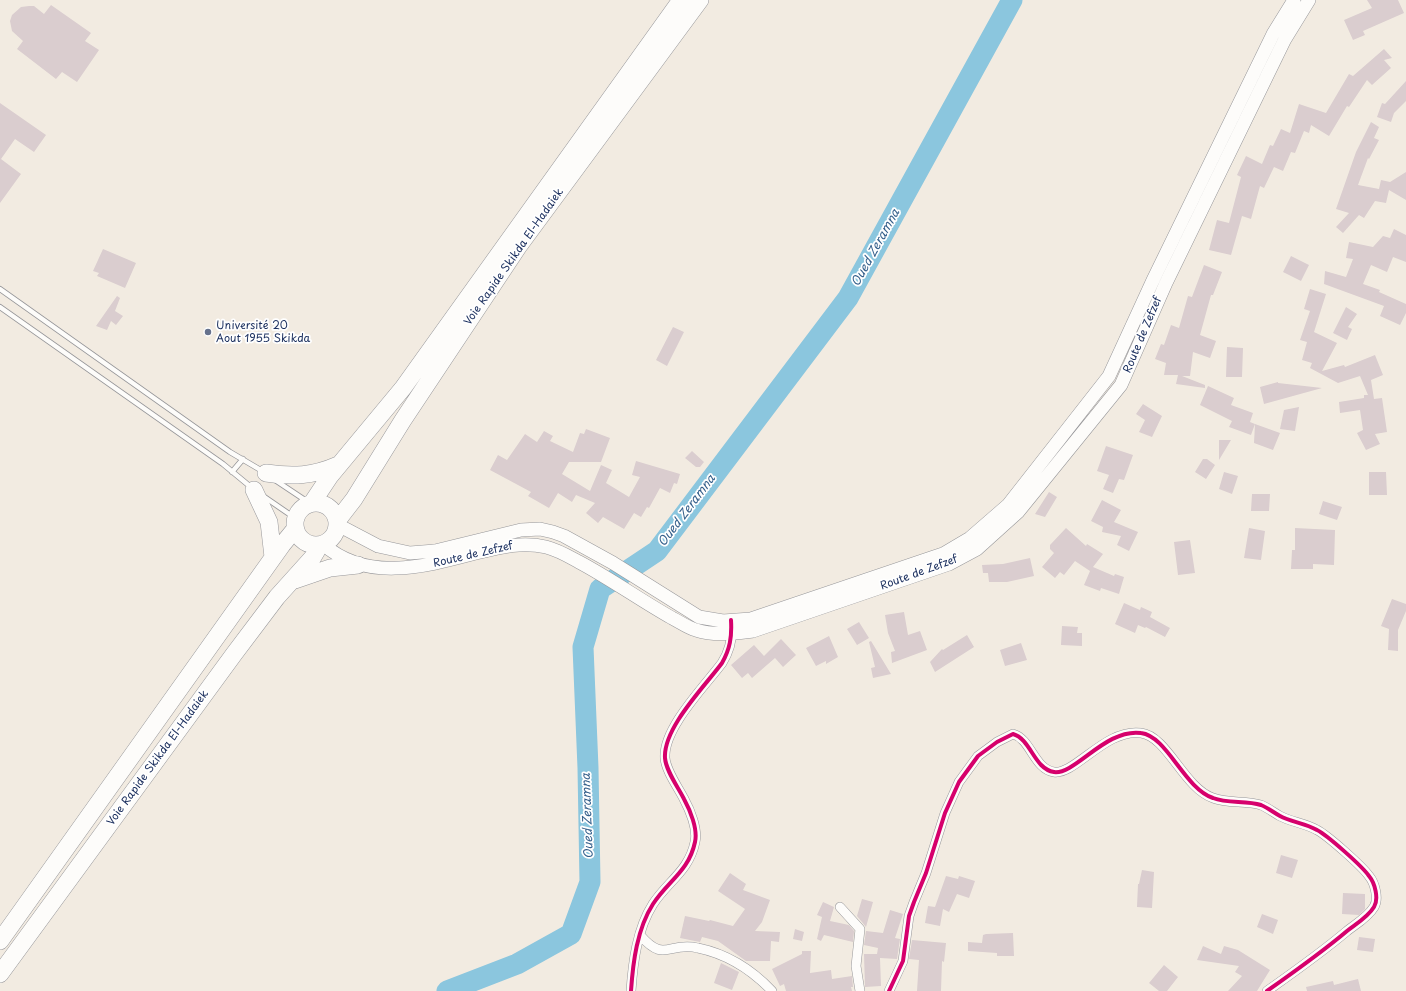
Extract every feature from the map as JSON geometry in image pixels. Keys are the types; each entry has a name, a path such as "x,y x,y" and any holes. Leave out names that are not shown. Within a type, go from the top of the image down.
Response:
{"highway":[{"name":"Voie Rapide Skikda El-Hadaiek","path":"0,941 273,557 295,524 302,508 311,503 321,488 403,388 681,0"},
{"name":"Voie Rapide Skikda El-Hadaiek","path":"0,974 277,597 313,557 321,545 332,539 338,523 398,426 518,247 700,0"},
{"path":"266,474 304,476 319,473 342,463"},
{"path":"254,490 269,522 273,557"},
{"path":"311,503 326,505 334,512 338,523"},
{"path":"295,524 304,542 321,545"},
{"path":"291,582 317,572 358,565"}],"main road":[{"name":"Route de Zefzef","path":"321,545 332,553 358,565 385,569 406,568 431,564 503,546 534,545 555,550 604,575 646,603 696,630 724,634 732,627 751,619 942,554 970,538 1008,505 1109,376 1154,278 1273,34 1294,0"},
{"name":"Route de Zefzef","path":"338,523 378,546 410,553 435,551 521,530 540,529 564,536 613,563 653,590 699,617 732,627 753,631 949,564 977,549 1018,512 1122,385 1173,268 1285,39 1309,0"}],"street":[{"path":"630,991 642,925 652,905 662,892 681,874 691,858 696,840 693,823 686,803 665,759 666,747 679,720 728,653 732,627"},
{"path":"889,991 903,961 909,916 926,873 945,813 958,782 978,756 998,742 1013,734 1018,735 1036,759 1045,768 1054,772 1070,767 1105,742 1119,735 1140,732 1150,735 1159,743 1201,792 1214,799 1261,805 1280,816 1317,830 1370,876 1376,894 1375,906 1365,917 1317,956 1266,991"},
{"path":"840,907 860,929 856,966 860,991"},
{"path":"640,935 651,947 658,951 682,947 696,947 719,953 758,976 772,991"}],"lane":[{"path":"0,289 243,459 311,503"},
{"path":"0,307 232,472 295,524"},
{"path":"232,472 243,459"}],"building":[{"path":"1367,0 1398,0 1404,13 1363,31 1365,35 1353,40 1344,20 1372,8"},
{"path":"51,5 91,33 85,41 99,50 77,82 62,72 56,79 17,49 23,41 12,31 10,21 12,15 21,7 29,6 34,6 44,14"},
{"path":"1384,49 1392,58 1384,60 1391,68 1372,85 1367,80 1349,107 1347,106 1329,136 1311,125 1309,133 1304,131 1295,153 1291,152 1283,171 1274,167 1264,188 1260,186 1251,219 1242,216 1231,255 1209,250 1217,220 1229,223 1241,177 1237,175 1246,156 1262,164 1270,145 1273,146 1281,129 1290,133 1299,104 1326,113 1349,74 1353,76"},
{"path":"1406,81 1406,101 1394,113 1391,122 1377,117 1382,103 1385,104"},
{"path":"0,103 46,135 34,152 15,139 1,159 21,174 0,203"},
{"path":"1371,122 1379,127 1374,138 1379,140 1369,159 1368,158 1358,185 1379,189 1381,180 1390,182 1406,172 1406,200 1389,190 1386,203 1375,201 1364,218 1359,215 1343,233 1336,227 1349,213 1336,209 1356,152"},
{"path":"1394,229 1406,235 1406,262 1393,257 1387,272 1371,265 1363,284 1380,290 1379,292 1406,304 1406,313 1400,325 1380,316 1384,306 1324,284 1325,271 1346,277 1353,259 1346,258 1349,242 1373,247 1383,236 1390,238"},
{"path":"103,249 136,263 125,288 97,276 99,273 93,271"},
{"path":"1291,256 1309,265 1301,281 1283,272"},
{"path":"1204,265 1222,272 1213,295 1211,295 1200,335 1216,341 1210,358 1193,352 1190,376 1182,376 1205,385 1205,388 1176,384 1178,375 1164,375 1166,363 1155,359 1161,344 1164,345 1171,325 1179,328 1188,296 1192,297"},
{"path":"1310,289 1326,294 1314,332 1337,343 1322,371 1344,365 1345,367 1375,355 1383,375 1371,380 1374,399 1382,398 1387,432 1375,434 1380,444 1366,450 1357,433 1363,430 1360,410 1340,413 1339,402 1364,398 1364,395 1368,395 1360,376 1338,383 1310,368 1312,363 1302,360 1307,342 1300,340 1310,311 1304,309"},
{"path":"117,296 120,298 115,311 123,316 116,325 111,321 107,330 96,326"},
{"path":"1346,307 1357,314 1348,327 1352,329 1347,340 1333,333"},
{"path":"673,327 684,332 667,366 656,360"},
{"path":"1227,347 1243,348 1242,377 1226,377"},
{"path":"1278,382 1322,388 1264,404 1260,387"},
{"path":"1208,386 1234,398 1231,405 1253,413 1250,422 1255,424 1251,435 1229,427 1232,421 1200,405"},
{"path":"1143,404 1162,416 1152,437 1139,432 1145,420 1136,414"},
{"path":"1299,407 1295,431 1280,429 1284,410"},
{"path":"1255,424 1280,433 1273,450 1254,443"},
{"path":"586,429 610,438 601,462 569,462 562,474 590,491 601,465 612,470 606,483 629,497 640,477 632,475 636,461 680,474 677,484 674,483 670,493 660,488 649,508 647,507 641,517 634,513 624,529 603,517 598,523 586,513 595,503 576,495 572,502 558,493 549,508 528,496 531,492 490,470 498,455 507,460 525,434 537,442 544,431 553,436 550,441 573,452 580,433 584,434"},
{"path":"1219,440 1231,440 1219,460"},
{"path":"1106,446 1133,455 1124,480 1119,479 1113,493 1103,489 1109,475 1097,471"},
{"path":"692,451 704,462 700,467 696,467 685,458"},
{"path":"1203,459 1207,459 1215,465 1206,479 1195,472"},
{"path":"1224,472 1238,476 1232,494 1219,489"},
{"path":"1369,472 1386,472 1387,495 1369,495"},
{"path":"1049,492 1057,497 1045,517 1035,514"},
{"path":"1252,494 1270,494 1269,511 1251,511"},
{"path":"1102,500 1121,510 1114,522 1138,532 1129,551 1117,545 1121,536 1102,532 1103,527 1091,521"},
{"path":"1323,501 1342,507 1337,520 1319,514"},
{"path":"1066,528 1086,546 1087,544 1103,554 1093,567 1114,576 1115,574 1124,577 1119,594 1101,588 1100,591 1084,585 1090,571 1075,561 1064,575 1060,572 1055,578 1042,567 1054,553 1050,549 1050,545"},
{"path":"1249,528 1265,531 1261,560 1244,558"},
{"path":"1295,528 1335,530 1334,565 1313,564 1313,569 1291,569 1292,550 1295,550"},
{"path":"1190,540 1195,573 1178,575 1174,542"},
{"path":"1030,558 1034,576 1007,582 989,582 988,573 983,573 982,565 1003,564"},
{"path":"1392,599 1406,604 1406,611 1398,630 1398,651 1388,650 1389,629 1381,626"},
{"path":"1124,603 1140,610 1141,607 1152,612 1150,617 1170,628 1165,637 1146,627 1145,628 1138,625 1135,633 1115,624"},
{"path":"904,612 908,635 920,631 927,650 892,663 891,652 895,651 888,633 885,615"},
{"path":"859,622 869,638 857,645 847,629"},
{"path":"1062,626 1078,627 1077,633 1082,633 1082,646 1061,645"},
{"path":"967,635 974,647 935,672 930,662 942,649 943,650"},
{"path":"829,636 838,657 826,664 826,661 816,666 806,648"},
{"path":"781,639 796,655 783,667 775,658 752,678 748,673 742,678 731,665 754,645 764,656"},
{"path":"871,641 891,674 873,678 871,668 875,667 869,642"},
{"path":"1021,643 1027,660 1005,666 1000,650"},
{"path":"1281,855 1298,860 1292,878 1276,873"},
{"path":"1142,870 1154,872 1152,908 1137,907 1138,884"},
{"path":"730,873 746,884 743,890 770,900 762,922 755,931 780,932 779,942 771,941 770,961 746,961 718,941 702,937 700,942 680,938 685,916 733,926 745,909 718,891"},
{"path":"946,876 958,879 959,876 975,881 969,898 957,894 949,912 943,909 940,926 925,923 928,906 935,907"},
{"path":"1343,893 1365,894 1365,909 1359,915 1342,914"},
{"path":"862,899 873,902 866,927 857,916"},
{"path":"823,902 834,907 830,921 849,925 854,931 853,942 824,935 821,941 817,939 822,917 817,915"},
{"path":"890,910 903,914 895,938 900,939 897,959 880,958 881,986 865,987 864,954 877,954 878,948 864,945 866,931 883,933"},
{"path":"1262,914 1278,920 1273,934 1257,927"},
{"path":"795,929 804,932 802,941 793,939"},
{"path":"1013,933 1014,956 997,956 997,953 968,951 968,942 982,943 983,935"},
{"path":"1359,937 1375,939 1373,952 1357,950"},
{"path":"912,940 946,943 944,962 942,961 941,991 917,991 919,960 909,959"},
{"path":"1203,946 1221,954 1224,946 1238,950 1270,970 1257,991 1228,991 1242,976 1235,972 1239,966 1197,960"},
{"path":"802,951 811,951 810,973 831,970 832,979 852,976 852,991 786,991 784,984 780,986 772,969 802,954"},
{"path":"721,963 739,972 732,990 714,983"},
{"path":"1164,965 1178,977 1167,991 1159,991 1149,983"},
{"path":"1358,979 1361,991 1307,991 1306,987 1333,981 1334,985"}],"waterway":[{"name":"Oued Zeramna","path":"447,991 517,964 571,934 590,882 588,768 583,647 600,589 657,551 848,298 1012,0"}],"cycle path":[{"path":"631,991 635,957 643,924 653,904 688,861 696,837 691,814 670,774 666,763 666,746 686,708 725,658 730,643 731,620"},
{"path":"889,991 903,961 909,916 926,873 945,813 959,782 978,756 997,742 1013,734 1019,737 1029,747 1037,760 1047,770 1054,772 1062,771 1116,737 1128,733 1141,733 1150,736 1168,752 1193,784 1213,798 1231,802 1261,805 1284,818 1317,830 1352,858 1371,879 1376,891 1376,900 1374,907 1369,914 1317,955 1267,991"}],"place":[{"name":"Université 20 Aout 1955 Skikda","path":"208,332"}]}
